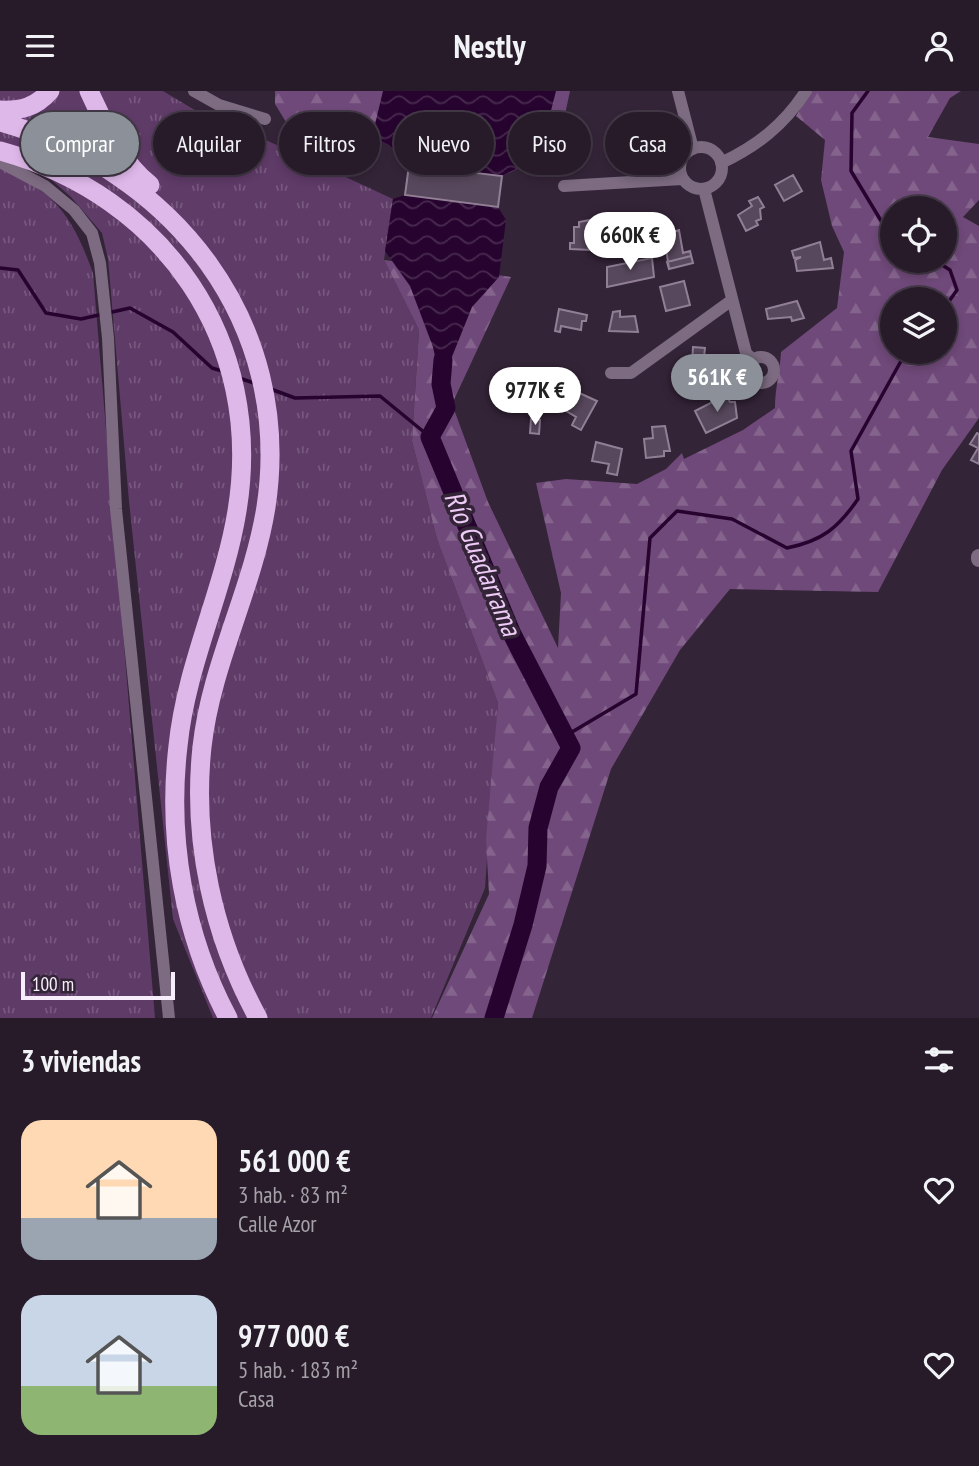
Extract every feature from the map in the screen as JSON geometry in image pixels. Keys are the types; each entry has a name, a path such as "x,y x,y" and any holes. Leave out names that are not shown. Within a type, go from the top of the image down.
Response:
{"highway":[{"path":"0,110 26,109 40,102 50,91"},
{"path":"89,91 113,140 135,173 194,227 219,263 261,377 271,467 265,508 257,550 206,717 201,764 204,864 229,957 258,1018"},
{"path":"0,122 60,143 130,183 166,212 203,253 229,294"},
{"path":"0,151 55,170 125,211 158,240 185,274 211,317 236,387 243,432 243,468 231,544 195,655 183,706 174,806 177,866 190,919 204,966 228,1018"}],"street":[{"path":"194,91 219,105 242,112"},
{"path":"678,91 693,149"},
{"path":"721,163 754,148 782,123 806,91"},
{"path":"564,186 682,179 695,188 704,189 718,180 721,163 710,149 693,149 681,162 682,179"},
{"path":"0,162 45,185 74,210 92,233 100,263 108,338 116,509 169,1018"},
{"path":"704,189 746,353 753,360"},
{"path":"611,373 631,373 732,300"}],"green space":[{"path":"0,91 163,91 198,112 153,112 153,175 265,175 265,140 279,146 279,175 341,175 393,199 384,260 419,330 412,441 437,539 498,703 485,888 431,1018 213,1018 173,919 129,501 108,259 102,233 71,197 46,175 139,175 139,112 21,112 21,167 15,165 27,181 45,193 65,214 93,273 155,1018 0,1018"},
{"path":"275,91 570,91 566,112 508,112 508,173 502,176 494,175 494,112 394,112 394,150 380,141 380,112 280,112 275,104"},
{"path":"811,91 961,91 950,98 928,137 979,144 979,200 963,217 979,226 979,418 942,470 878,592 730,589 680,650 611,769 532,1018 432,1018 489,894 486,839 498,703 437,539 412,441 419,330 384,260 511,277 452,404 488,502 558,648 561,593 536,483 566,479 637,484 666,469 682,453 684,459 743,430 775,408 781,352 837,308 844,252 832,226 821,180 825,140 796,116"}],"water":[{"path":"383,91 556,91 551,112 508,112 508,173 502,176 494,175 494,112 394,112 394,150 380,141 378,112"},
{"path":"405,195 498,207 506,220 499,277 472,307 441,384 433,347 410,286 385,251 393,199"}],"building":[{"path":"408,175 502,176 498,207 405,195"},
{"path":"793,175 802,191 784,201 775,185"},
{"path":"758,197 764,207 760,209 761,219 756,221 758,225 746,231 738,215 752,206 749,201"},
{"path":"639,214 641,239 622,240 620,234 609,235 610,218"},
{"path":"590,220 592,225 597,225 597,245 591,245 591,250 570,249 570,243 574,243 574,227 579,227 579,222"},
{"path":"672,225 673,232 679,230 683,253 690,251 693,263 669,269 663,227"},
{"path":"820,242 824,260 831,258 833,268 797,271 795,260 801,257 794,258 792,251"},
{"path":"691,256 693,263 669,269 667,262"},
{"path":"652,258 654,277 607,287 607,267"},
{"path":"684,281 690,305 666,311 660,287"},
{"path":"797,301 804,318 792,321 791,317 768,319 766,309"},
{"path":"559,309 587,315 586,321 582,321 581,330 561,326 560,332 555,331"},
{"path":"620,311 620,317 635,316 638,332 609,331 613,312"},
{"path":"693,347 705,348 702,374 687,373 688,364 692,364"},
{"path":"566,387 597,401 581,430 572,425 576,417 561,408 563,405 558,402"},
{"path":"726,395 730,402 735,402 737,418 706,433 695,411"},
{"path":"531,419 540,420 539,434 530,433"},
{"path":"665,426 670,451 664,451 664,456 646,458 644,439 653,438 652,427"},
{"path":"977,433 979,434 979,464 971,460 978,448 970,444"},
{"path":"596,442 622,449 617,475 607,473 609,464 592,461"}],"waterway":[{"path":"868,91 852,113 851,171 880,219"},
{"path":"0,268 18,270 46,313 81,319 130,308 173,332 212,368 222,371"},
{"path":"951,273 956,287"},
{"name":"Río Guadarrama","path":"443,360 441,384 446,408 430,437 511,632 571,748 549,787 538,828 537,866 523,925 494,1018"},
{"path":"567,735 636,694 650,538 677,511 732,519 787,548 828,532 858,499 851,451 899,364"},
{"path":"239,378 254,383"},
{"path":"268,388 295,398 380,396 430,437"}]}
